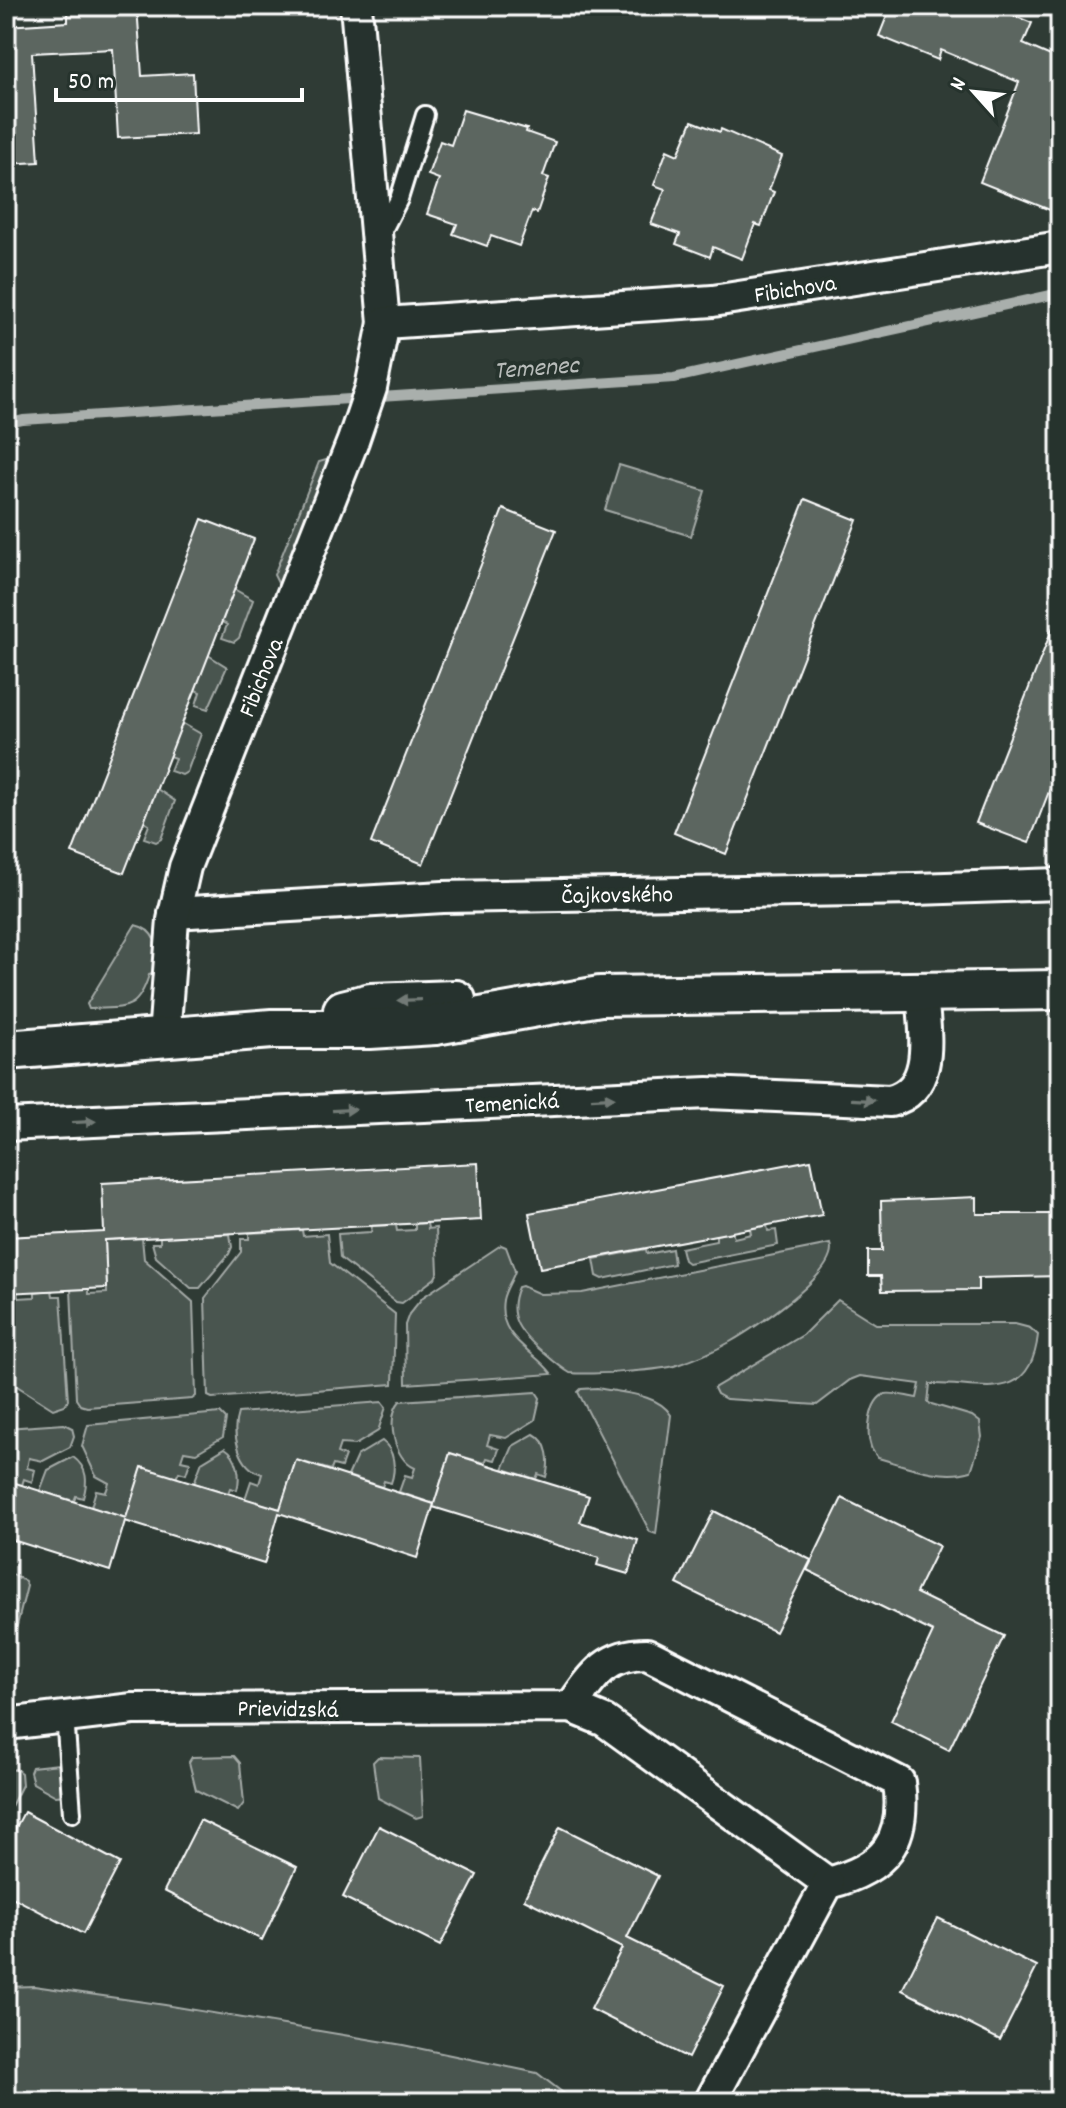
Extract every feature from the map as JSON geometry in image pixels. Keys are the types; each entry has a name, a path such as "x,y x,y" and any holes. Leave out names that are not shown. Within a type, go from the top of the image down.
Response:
{"street":[{"name":"Fibichova","path":"164,1037 174,913 185,867 368,398 384,323 356,6"},
{"name":"Fibichova","path":"384,323 713,301 1060,247"},
{"name":"Čajkovského","path":"174,913 443,897 1060,884"},
{"path":"6,1050 272,1029 370,1029 435,1025 600,996 1060,990"},
{"name":"Temenická","path":"6,1125 708,1093 890,1101 901,1098 916,1087 924,1069 922,991"},
{"path":"571,1707 606,1664 628,1654 647,1654 899,1782 901,1822 894,1839 880,1857 856,1876 828,1883 710,2102"},
{"name":"Prievidzská","path":"6,1724 133,1709 571,1707 605,1721 828,1883"}],"lane":[{"path":"377,242 399,199 425,115"},
{"path":"65,1715 72,1813"}],"shaded area":[{"path":"333,458 283,585 278,583 274,575 319,462"},
{"path":"619,465 705,491 691,536 605,510"},
{"path":"234,589 253,600 239,638 234,642 222,638 227,625 222,622"},
{"path":"208,655 227,667 208,709 196,705 200,692 195,690"},
{"path":"182,723 201,734 187,772 182,775 170,771 175,758 169,756"},
{"path":"157,789 175,801 161,839 156,842 144,838 149,825 144,822"},
{"path":"135,925 153,937 158,950 160,973 149,975 140,996 128,1006 89,1009 87,1004"},
{"path":"427,1223 428,1229 436,1228 438,1272 435,1278 402,1303 396,1302 340,1258 338,1234 371,1232 372,1226 396,1225 397,1231 415,1230 415,1224"},
{"path":"767,1225 768,1231 776,1230 778,1245 688,1263 684,1260 681,1248 716,1241 716,1235 732,1232 734,1238 751,1234 750,1229"},
{"path":"302,1230 303,1236 327,1234 330,1263 395,1314 393,1384 208,1396 205,1298 241,1252 241,1239 249,1239 249,1233"},
{"path":"230,1234 232,1247 229,1254 200,1288 191,1288 156,1257 152,1243 160,1243 160,1237"},
{"path":"142,1238 144,1259 193,1302 196,1396 192,1399 80,1405 76,1399 71,1289 89,1289 89,1294 107,1293 105,1240"},
{"path":"830,1244 830,1256 822,1269 793,1299 730,1342 674,1366 622,1372 570,1373 528,1339 514,1316 514,1298 518,1287 522,1286 540,1294 582,1293"},
{"path":"501,1245 506,1247 515,1271 503,1300 506,1324 518,1342 552,1374 406,1384 405,1325 409,1314 423,1297"},
{"path":"646,1249 647,1254 672,1249 674,1264 603,1279 597,1276 594,1259"},
{"path":"52,1290 53,1296 61,1296 68,1400 65,1405 53,1409 6,1379 6,1293 17,1292 18,1298 35,1297 35,1292"},
{"path":"838,1300 876,1324 1015,1324 1030,1328 1038,1335 1033,1358 1024,1373 1013,1382 983,1387 930,1384 928,1403 972,1416 980,1422 982,1437 971,1471 948,1474 924,1471 878,1458 872,1450 869,1426 875,1403 885,1394 917,1398 920,1384 860,1376 817,1405 726,1399 717,1394 714,1388 803,1335"},
{"path":"597,1388 648,1398 671,1415 656,1534 650,1532 578,1392"},
{"path":"536,1392 540,1398 535,1420 506,1438 490,1435 487,1445 499,1449 495,1460 487,1458 485,1463 450,1453 434,1504 399,1492 405,1475 412,1477 415,1468 402,1457 394,1438 393,1418 400,1401"},
{"path":"382,1402 386,1407 378,1431 355,1445 340,1444 337,1453 345,1456 341,1467 333,1465 331,1470 296,1460 280,1509 245,1499 251,1481 259,1484 262,1474 254,1471 242,1458 236,1440 238,1413"},
{"path":"220,1413 226,1419 223,1437 196,1453 184,1451 181,1460 190,1462 186,1474 179,1472 176,1478 126,1518 91,1507 96,1490 106,1492 109,1483 96,1476 82,1446 88,1425"},
{"path":"64,1424 72,1428 74,1436 70,1447 43,1461 29,1458 27,1468 35,1470 32,1482 24,1479 22,1485 6,1480 6,1428"},
{"path":"534,1434 543,1442 547,1453 546,1477 538,1474 536,1479 503,1469 513,1446"},
{"path":"382,1441 390,1449 393,1460 391,1483 384,1481 382,1487 348,1476 357,1456"},
{"path":"225,1448 233,1456 237,1467 237,1490 230,1488 228,1493 194,1483 202,1462"},
{"path":"73,1457 86,1476 83,1498 76,1496 74,1501 40,1491 48,1470"},
{"path":"6,1571 25,1581 27,1586 6,1669"},
{"path":"234,1756 240,1763 244,1803 238,1811 196,1790 189,1762 192,1757"},
{"path":"378,1757 420,1758 423,1816 416,1818 378,1798 373,1762"},
{"path":"62,1766 64,1795 56,1796 33,1783 32,1767"},
{"path":"16,1769 21,1773 22,1785 6,1816 6,1771"},
{"path":"34,1986 403,2045 537,2073 575,2102 187,2102 45,2094 26,2096 26,2102 6,2102 6,1987"}],"building":[{"path":"68,6 137,6 142,76 193,73 196,134 118,138 113,49 32,53 39,162 6,164 6,26 68,22"},
{"path":"891,6 990,6 1032,23 1023,44 1060,60 1060,214 980,182 1019,82 941,50 938,60 879,36"},
{"path":"463,110 527,129 526,132 555,142 543,176 549,178 537,213 532,211 519,246 491,236 487,246 453,234 457,224 427,214 439,179 428,175 440,141 451,145"},
{"path":"692,121 720,132 721,129 782,156 769,190 774,192 761,226 755,224 742,259 713,247 710,257 676,244 680,234 651,224 665,189 654,185 667,150 678,155"},
{"path":"805,499 857,520 726,854 674,833"},
{"path":"503,509 556,530 423,864 371,843"},
{"path":"202,519 254,539 124,873 72,853"},
{"path":"1058,614 1060,763 1029,843 976,823"},
{"path":"811,1160 822,1215 540,1268 529,1213"},
{"path":"478,1163 481,1220 105,1240 107,1288 6,1293 6,1237 104,1232 102,1183"},
{"path":"977,1197 977,1214 1060,1214 1060,1276 978,1278 978,1290 882,1291 881,1276 868,1276 868,1251 882,1251 881,1201"},
{"path":"450,1453 589,1496 580,1522 638,1540 628,1574 597,1565 599,1558 433,1507"},
{"path":"296,1460 434,1504 417,1558 279,1513 264,1564 125,1521 110,1571 6,1538 6,1480 126,1518 142,1467 280,1509"},
{"path":"842,1498 939,1546 916,1593 1004,1636 949,1750 891,1721 933,1632 807,1570"},
{"path":"714,1511 811,1560 775,1632 677,1584"},
{"path":"24,1812 120,1863 83,1934 6,1894 6,1846"},
{"path":"200,1820 297,1867 262,1940 164,1891"},
{"path":"379,1826 477,1875 440,1946 343,1897"},
{"path":"560,1827 658,1876 627,1938 724,1986 688,2058 591,2009 622,1948 524,1899"},
{"path":"938,1918 1037,1967 1000,2040 902,1990"}],"waterway":[{"name":"Temenec","path":"6,424 23,420 674,378 1060,293"}]}
